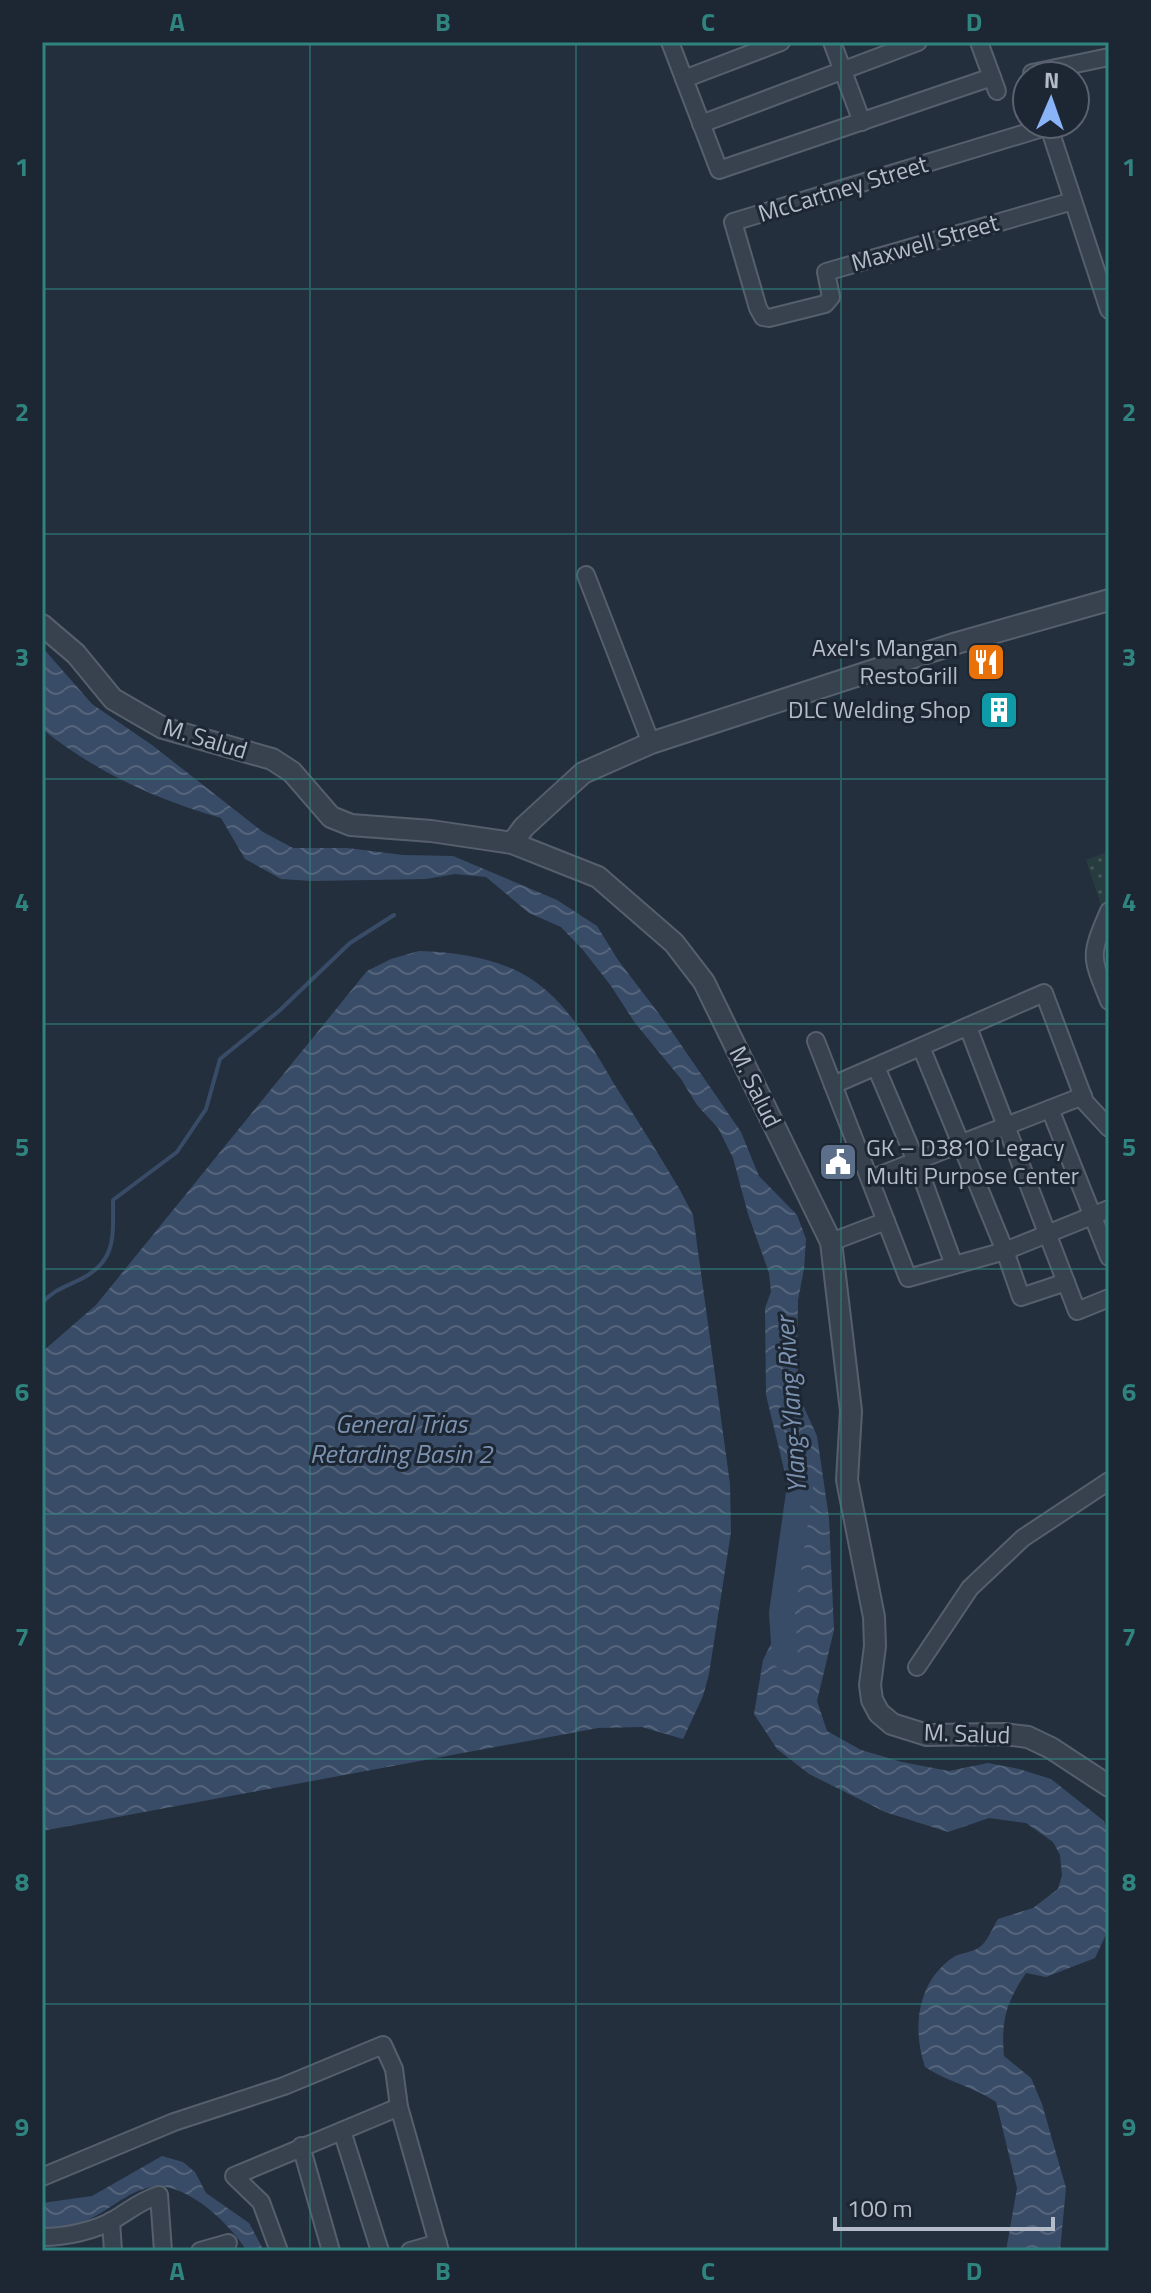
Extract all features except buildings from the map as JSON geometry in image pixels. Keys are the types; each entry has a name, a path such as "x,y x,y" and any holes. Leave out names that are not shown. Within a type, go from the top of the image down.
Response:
{"street":[{"path":"670,42 719,170 862,122 994,84 979,42"},
{"path":"684,79 781,42"},
{"path":"832,42 862,122"},
{"path":"701,124 918,42"},
{"name":"McCartney Street","path":"763,317 733,222 1011,137"},
{"path":"1054,140 1109,310"},
{"name":"Maxwell Street","path":"763,317 776,317 829,301 831,292 826,272 1073,201"},
{"path":"586,575 651,743"},
{"path":"512,843 524,827 583,773 651,743 943,647 1109,600"},
{"name":"M. Salud","path":"42,625 76,654 113,699 163,728 272,759 292,772 331,817 351,825 431,831 512,843 598,877 674,943 704,982 831,1242 851,1411 847,1480 874,1617 872,1700 879,1713 892,1724 927,1735 1004,1734 1028,1737 1051,1748 1109,1786"},
{"path":"1109,911 1095,943 1094,963 1109,1001"},
{"path":"833,1085 1044,993 1083,1096 1109,1128"},
{"path":"968,1027 1077,1311 1109,1298"},
{"path":"816,1041 908,1278 1005,1251 1109,1209"},
{"path":"921,1047 1021,1297 1066,1282"},
{"path":"876,1067 916,1161 954,1265"},
{"path":"870,1179 1083,1096"},
{"path":"1050,1109 1109,1257"},
{"path":"831,1242 886,1221"},
{"path":"917,1667 970,1588 1023,1538 1109,1481"},
{"path":"42,2177 174,2122 284,2086 383,2045 394,2069 399,2107 439,2247 410,2251"},
{"path":"279,2251 261,2202 234,2176 399,2107"},
{"path":"342,2131 380,2251"},
{"path":"301,2146 331,2251"},
{"path":"42,2237 66,2243 111,2221 144,2200 159,2195 163,2251"},
{"path":"111,2221 113,2251"},
{"path":"200,2251 228,2243"}],"green space":[{"path":"1109,851 1109,929 1086,860"}],"water":[{"path":"42,647 92,704 152,745 263,832 293,848 347,848 403,855 453,856 557,900 597,926 741,1132 759,1176 797,1215 806,1239 798,1300 797,1364 801,1401 817,1436 829,1518 834,1630 817,1701 827,1731 861,1750 902,1762 949,1771 988,1763 1051,1779 1104,1821 1109,1834 1109,1928 1095,1958 1046,1977 1026,1973 1009,2003 1004,2021 1004,2056 1031,2078 1042,2104 1066,2188 1060,2251 1006,2251 1017,2188 996,2102 925,2067 919,2037 920,2008 931,1980 940,1968 955,1956 981,1946 998,1919 1033,1908 1058,1889 1062,1875 1060,1855 1053,1842 1026,1823 989,1818 948,1832 885,1812 809,1774 777,1749 754,1714 763,1660 785,1616 801,1557 799,1531 766,1395 765,1308 771,1292 769,1273 748,1214 733,1158 718,1128 697,1105 681,1079 635,1023 583,950 561,927 529,913 486,877 455,874 426,879 281,879 245,859 221,818 127,782 83,758 42,729"},
{"name":"General Trias Retarding Basin 2","path":"419,951 458,954 497,963 521,973 552,996 588,1041 693,1215 730,1484 731,1532 703,1696 683,1739 642,1727 598,1728 42,1831 42,1352 96,1305 367,971 391,959"},
{"path":"162,2156 183,2162 195,2172 206,2193 249,2223 264,2251 247,2251 230,2229 206,2207 193,2197 165,2187 143,2189 80,2223 42,2229 42,2203 92,2196"}],"waterway":[{"path":"42,1303 54,1292 100,1265 110,1247 113,1200 177,1152 206,1109 220,1059 279,1011 350,943 394,915"},
{"name":"Ylang-Ylang River","path":"785,1657 782,1613 800,1486"}],"place":[{"name":"Axel's Mangan RestoGrill","path":"986,662"},
{"name":"DLC Welding Shop","path":"999,710"},
{"name":"GK – D3810 Legacy Multi Purpose Center","path":"838,1162"}]}
